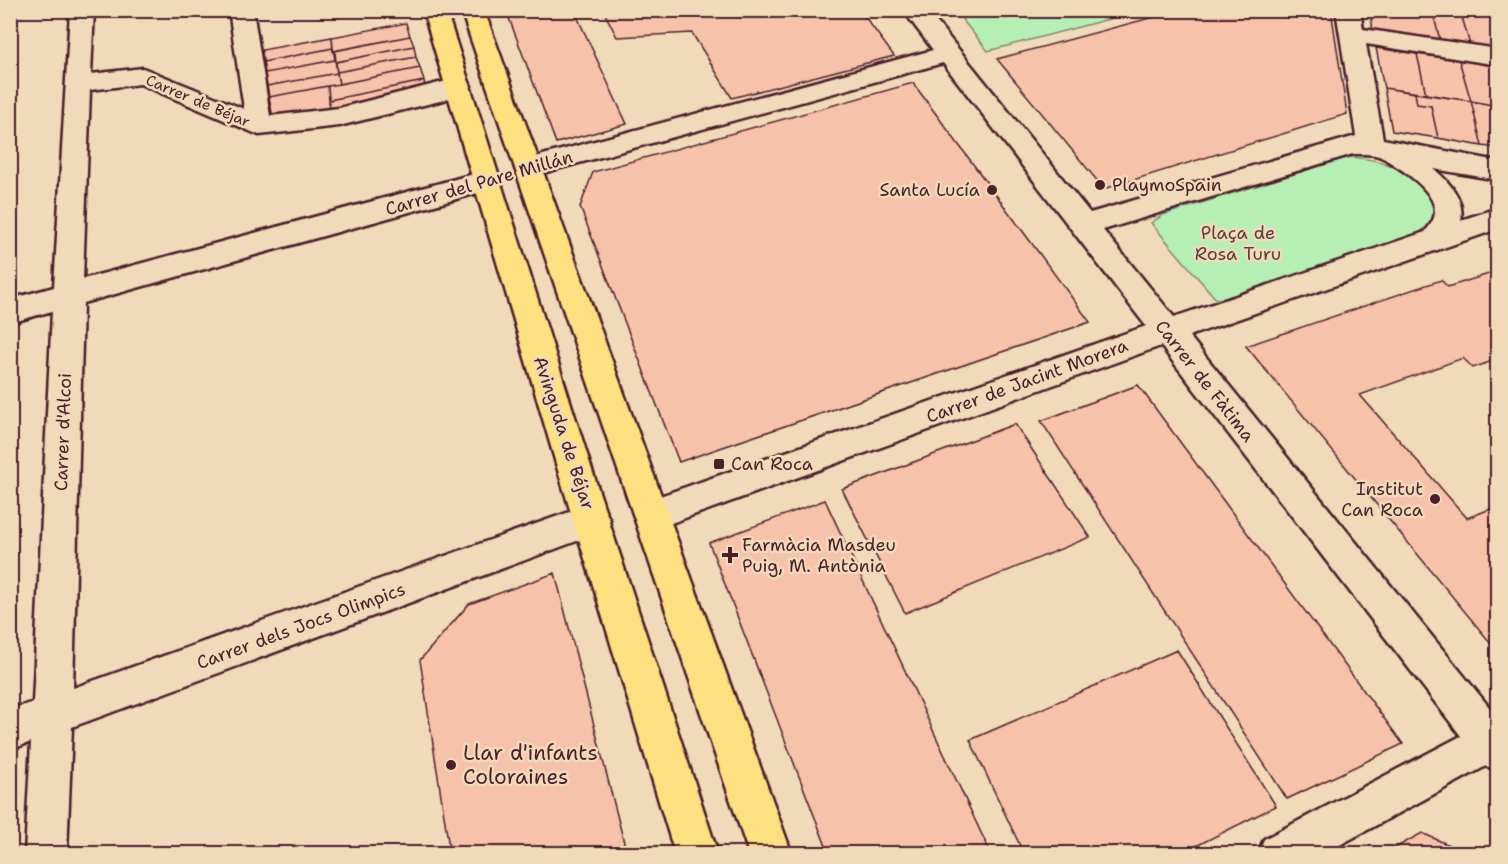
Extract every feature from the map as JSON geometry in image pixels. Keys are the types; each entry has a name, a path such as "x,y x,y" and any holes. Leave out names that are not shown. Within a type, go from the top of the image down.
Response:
{"main road":[{"name":"Avinguda de Béjar","path":"434,10 459,86 485,181 697,854"},
{"path":"456,10 459,18 487,49"},
{"path":"472,10 771,854"},
{"name":"Carrer del Pare Millán","path":"485,181 528,168"}],"street":[{"name":"Carrer d'Alcoi","path":"46,854 82,10"},
{"path":"241,10 259,126"},
{"name":"Carrer de Fàtima","path":"914,10 1494,746"},
{"path":"1348,10 1381,148 1426,175 1444,199 1448,211 1447,222 1436,238"},
{"path":"1353,35 1497,57"},
{"name":"Carrer del Pare Millán","path":"528,168 948,54"},
{"name":"Carrer de Béjar","path":"78,83 143,76 259,126 339,117 459,86"},
{"path":"1084,225 1352,145 1381,148 1497,171"},
{"name":"Carrer del Pare Millán","path":"10,311 485,181"},
{"name":"Carrer de Jacint Morera","path":"652,514 1166,332 1497,218"},
{"name":"Carrer dels Jocs Olimpics","path":"10,730 592,520"},
{"path":"1279,854 1494,746"}],"green space":[{"path":"955,11 1139,11 988,51"},
{"name":"Plaça de Rosa Turu","path":"1349,157 1385,163 1420,184 1432,204 1434,214 1430,223 1420,232 1235,297 1216,299 1151,223 1163,215"}],"building":[{"path":"506,10 574,10 627,124 556,143"},
{"path":"603,10 860,10 894,56 732,98 692,33 617,37"},
{"path":"1180,10 1331,10 1347,114 1104,189 997,59"},
{"path":"1370,10 1432,10 1440,40 1373,31"},
{"path":"1432,10 1460,10 1470,45 1440,40"},
{"path":"1460,10 1498,10 1498,49 1470,45"},
{"path":"406,23 410,36 333,51 332,37"},
{"path":"410,36 414,46 336,62 335,51"},
{"path":"332,37 333,48 263,62 262,50"},
{"path":"414,46 416,57 337,72 336,62"},
{"path":"333,48 335,60 265,73 263,62"},
{"path":"1376,48 1417,54 1426,94 1384,88"},
{"path":"1417,54 1459,60 1471,101 1426,94"},
{"path":"416,57 420,68 339,84 337,72"},
{"path":"335,60 337,73 267,86 265,73"},
{"path":"1459,60 1496,66 1498,106 1471,101"},
{"path":"420,68 424,81 329,100 328,86"},
{"path":"337,73 339,84 269,97 267,86"},
{"path":"424,81 426,90 330,111 329,100"},
{"path":"913,83 1090,322 679,462 580,207 593,172"},
{"path":"328,86 330,111 273,118 269,97"},
{"path":"1384,88 1415,93 1417,104 1431,106 1438,138 1392,131"},
{"path":"1415,93 1471,101 1482,146 1438,138 1431,106 1417,104"},
{"path":"1471,101 1498,106 1498,148 1482,146"},
{"name":"Institut Can Roca","path":"1498,271 1498,359 1473,368 1463,358 1360,395 1467,518 1498,506 1498,652 1246,346 1441,280 1448,287"},
{"path":"1138,385 1403,744 1287,799 1041,421"},
{"path":"1015,424 1090,537 905,613 842,489"},
{"path":"825,500 991,854 829,854 709,543"},
{"path":"555,573 627,854 450,854 420,660 469,604"},
{"path":"1177,650 1276,806 1180,854 1024,854 970,740"},
{"path":"1422,833 1469,854 1384,854"}],"place":[{"name":"PlaymoSpain","path":"1100,185"},
{"name":"Santa Lucía","path":"992,190"},
{"name":"Can Roca","path":"719,464"},
{"name":"Institut Can Roca","path":"1435,499"},
{"name":"Farmàcia Masdeu Puig, M. Antònia","path":"730,555"},
{"name":"Llar d'infants Coloraines","path":"451,765"}]}
